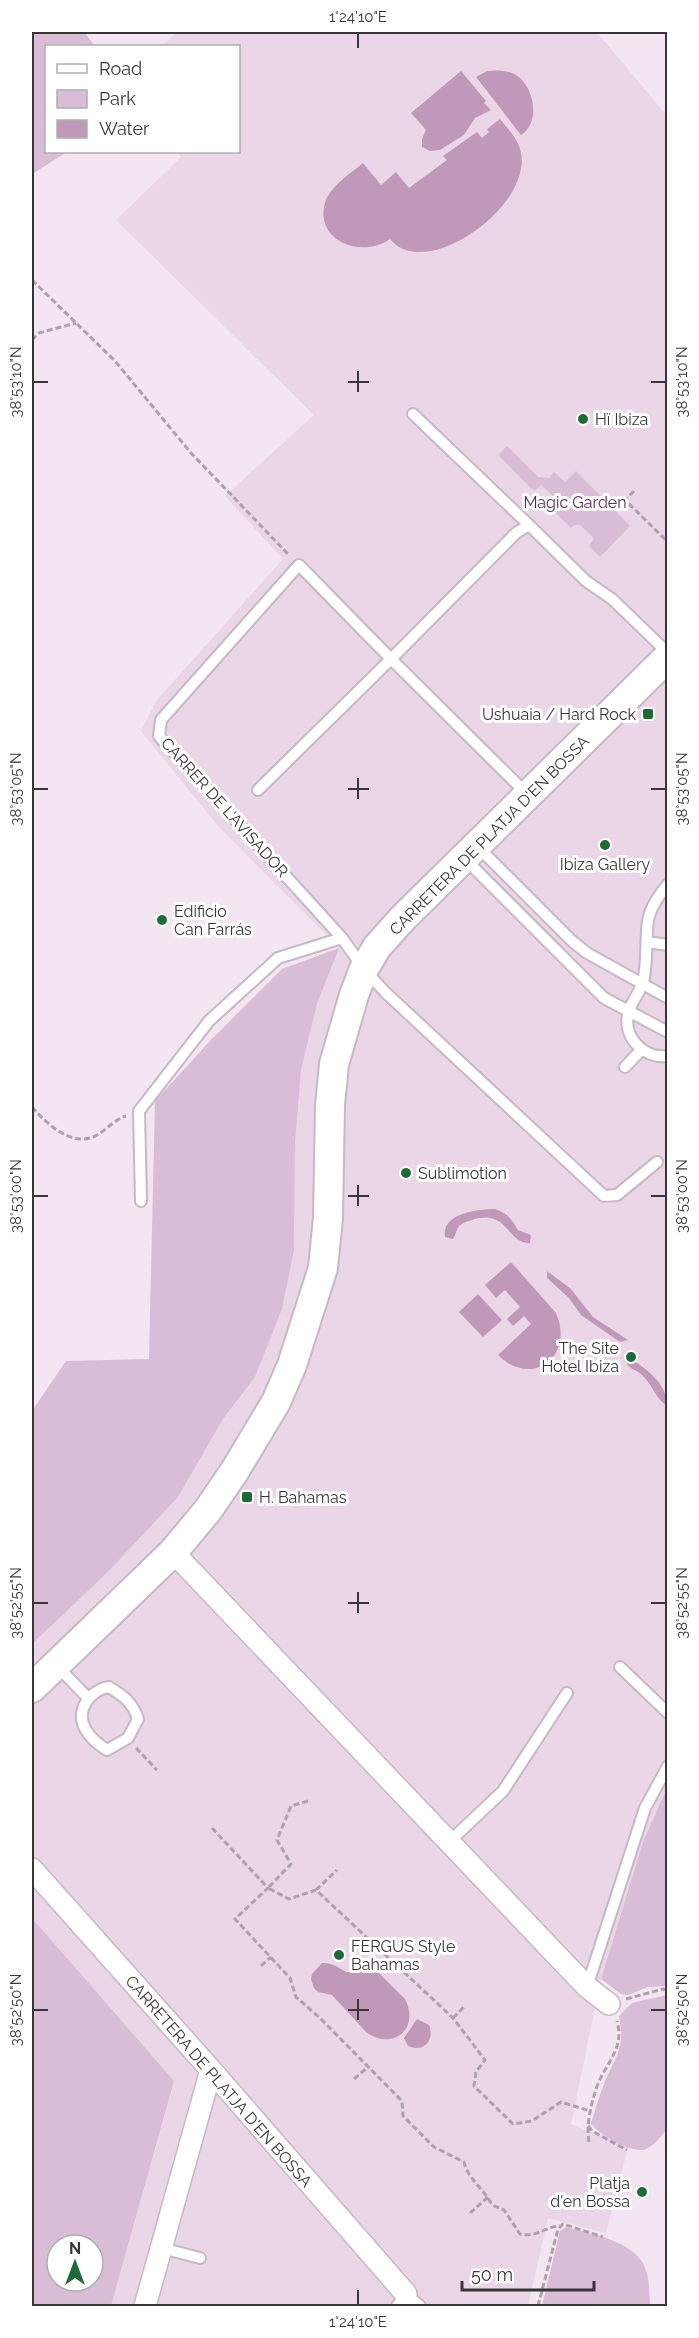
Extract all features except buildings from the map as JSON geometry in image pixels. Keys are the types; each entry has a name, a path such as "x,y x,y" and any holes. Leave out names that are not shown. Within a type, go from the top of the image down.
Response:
{"street":[{"name":"CARRETERA DE PLATJA D'EN BOSSA","path":"32,1688 173,1551 208,1510 270,1412 292,1365 322,1268 328,1218 330,1105 334,1064 364,969 388,934 668,655"},
{"path":"173,1551 587,1987 612,2010"},
{"name":"CARRETERA DE PLATJA D'EN BOSSA","path":"32,1869 211,2070 408,2302"},
{"path":"145,2307 211,2070"}],"lane":[{"path":"413,414 586,582 612,599 668,655"},
{"path":"258,790 516,532 529,525"},
{"path":"299,565 528,795"},
{"name":"CARRER DE L'AVISADOR","path":"299,565 161,720 159,736 342,938 364,969 385,992 604,1196 617,1195 657,1162"},
{"path":"470,851 587,953 668,998"},
{"path":"470,851 603,998 668,1032"},
{"path":"668,884 655,902 648,919 643,983 628,1012 632,1037 641,1050 651,1056 668,1056"},
{"path":"141,1201 139,1111 209,1021 278,958 342,938"},
{"path":"647,942 668,945"},
{"path":"625,1067 641,1050"},
{"path":"56,1664 88,1698"},
{"path":"620,1667 668,1713"},
{"path":"109,1688 123,1695 134,1707 138,1719 128,1738 107,1750 98,1745 85,1730 82,1722 82,1709 88,1698 100,1689 109,1688"},
{"path":"449,1842 503,1791 567,1693"},
{"path":"587,1987 645,1808 668,1766"},
{"path":"161,2248 200,2258"}],"path":[{"path":"32,280 115,361 191,453 299,565"},
{"path":"32,340 39,333 76,323"},
{"path":"634,491 625,500 668,542"},
{"path":"32,1107 41,1118 68,1137 93,1137 117,1119 139,1111"},
{"path":"140,1752 158,1770"},
{"path":"308,1801 291,1806 278,1839 291,1864 235,1919 290,1978 296,1997 320,2018 402,2101 403,2116 434,2147 464,2162 466,2171 492,2205 504,2210 520,2234 530,2236 563,2224 603,2237"},
{"path":"212,1828 268,1888 289,1899 316,1890 337,1870"},
{"path":"316,1890 453,2018 485,2060 476,2072 474,2086 513,2124 532,2121 561,2102 590,2111"},
{"path":"261,1966 271,1957"},
{"path":"589,2142 587,2125 598,2084 616,2052 618,2032 612,2010 663,1989 668,1990"},
{"path":"453,2018 465,2006"},
{"path":"354,2079 368,2067"},
{"path":"587,2125 592,2131 627,2150"},
{"path":"470,2213 488,2197"},
{"path":"538,2307 558,2229 562,2226"}],"shaded area":[{"path":"178,32 597,32 668,117 668,1788 643,1842 601,1979 571,2124 628,2147 606,2233 548,2218 528,2306 111,2306 174,2082 32,1918 32,1644 108,1572 178,1497 223,1419 255,1377 282,1309 294,1250 295,1144 301,1070 317,1004 339,948 218,826 141,731 156,701 283,559 225,496 314,415 116,220 181,157 177,153 240,153 240,45 162,45"}],"green space":[{"path":"32,32 84,32 94,45 45,45 45,153 65,153 32,174"},
{"name":"Magic Garden","path":"507,446 538,477 549,478 554,472 565,482 576,471 630,526 600,557 589,546 593,537 580,525 571,528 549,506 554,501 554,497 541,485 534,491 498,455"},
{"path":"339,948 317,1004 301,1070 295,1144 294,1250 282,1309 255,1377 223,1419 178,1497 108,1572 32,1644 32,1411 66,1361 149,1359 155,1101 210,1041 282,969"},
{"path":"667,1788 667,1986 648,1987 628,1995 621,1994 601,1979 643,1842"},
{"path":"32,1918 174,2081 111,2306 32,2306"},
{"path":"667,1995 667,2129 646,2149 633,2149 608,2138 591,2123 601,2092 618,2054 621,2038 619,2016 632,2003"},
{"path":"566,2227 609,2239 638,2256 647,2275 650,2306 542,2306 560,2231"}],"water":[{"path":"461,71 491,110 475,118 464,135 440,150 430,151 422,147 422,139 426,130 411,113"},
{"path":"487,71 512,73 519,77 529,90 533,115 527,130 521,135 476,77"},
{"path":"500,119 519,145 521,170 512,192 496,213 475,231 451,245 428,252 407,250 390,239 379,245 354,246 343,243 333,236 327,227 323,216 325,203 331,191 363,163 381,185 396,172 409,188 447,160 443,156 477,132 482,138 489,132 487,129"},
{"path":"495,1209 509,1217 518,1230 531,1235 530,1243 516,1238 500,1222 484,1218 460,1225 453,1239 445,1237 445,1229 455,1218 471,1212"},
{"path":"511,1262 556,1313 560,1329 560,1342 555,1354 547,1363 536,1368 524,1369 511,1365 498,1355 531,1324 524,1316 513,1326 507,1319 520,1307 505,1290 496,1298 485,1285"},
{"path":"547,1271 571,1289 593,1317 628,1340 620,1342 581,1315 569,1298 547,1278"},
{"path":"478,1294 502,1320 483,1337 459,1312"},
{"path":"629,1358 649,1372 660,1384 667,1406 643,1376 629,1366 626,1361"},
{"path":"366,1962 405,1999 409,2010 407,2027 395,2038 377,2038 367,2033 332,1995 318,1992 314,1988 312,1974 322,1963 329,1963 344,1971 353,1972"},
{"path":"417,2019 429,2025 430,2036 427,2044 414,2048 408,2046 404,2038"}],"place":[{"name":"Hï Ibiza","path":"583,419"},
{"name":"Ushuaia / Hard Rock","path":"648,714"},
{"name":"Ibiza Gallery","path":"605,845"},
{"name":"Edificio Can Farrás","path":"162,920"},
{"name":"Sublimotion","path":"406,1173"},
{"name":"The Site Hotel Ibiza","path":"631,1357"},
{"name":"H. Bahamas","path":"247,1497"},
{"name":"FERGUS Style Bahamas","path":"339,1955"},
{"name":"Platja d'en Bossa","path":"642,2192"}]}
